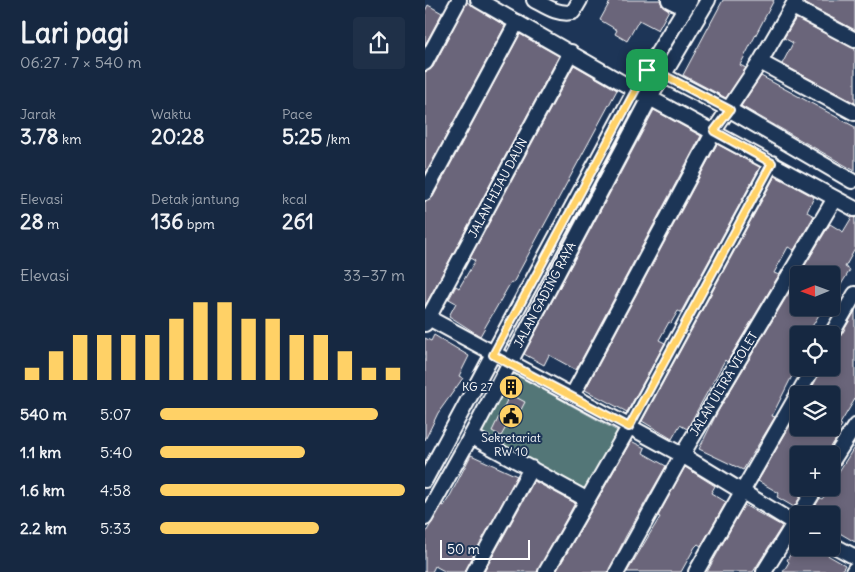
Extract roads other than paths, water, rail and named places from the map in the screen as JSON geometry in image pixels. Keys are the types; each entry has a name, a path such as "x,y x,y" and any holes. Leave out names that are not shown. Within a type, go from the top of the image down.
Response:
{"street":[{"path":"425,63 459,0"},
{"path":"478,0 571,52 634,92 651,96 716,130 855,209"},
{"path":"534,0 549,9 567,14 573,12 579,0"},
{"path":"669,0 688,4"},
{"name":"JALAN GADING RAYA","path":"425,518 471,436 651,96 708,0"},
{"path":"572,396 716,130 760,62 794,3 855,40"},
{"name":"JALAN GADING RAYA","path":"425,480 634,92 688,4"},
{"path":"425,193 517,22"},
{"name":"JALAN HIJAU DAUN","path":"426,320 571,52"},
{"path":"760,62 855,113"},
{"path":"649,67 662,77 728,111 852,182"},
{"path":"634,92 643,112"},
{"path":"546,572 586,499 629,427 772,163"},
{"name":"JALAN ULTRA VIOLET","path":"617,572 682,455 835,198"},
{"path":"836,326 855,294"},
{"path":"426,320 682,455 790,520"},
{"path":"696,572 808,376"},
{"path":"840,449 855,426"},
{"path":"471,436 586,499"},
{"path":"474,572 531,468"},
{"path":"764,572 790,533"},
{"path":"840,549 855,557"}],"place":[{"name":"KG 27","path":"511,387"},
{"name":"Sekretariat RW 10","path":"511,416"}]}
